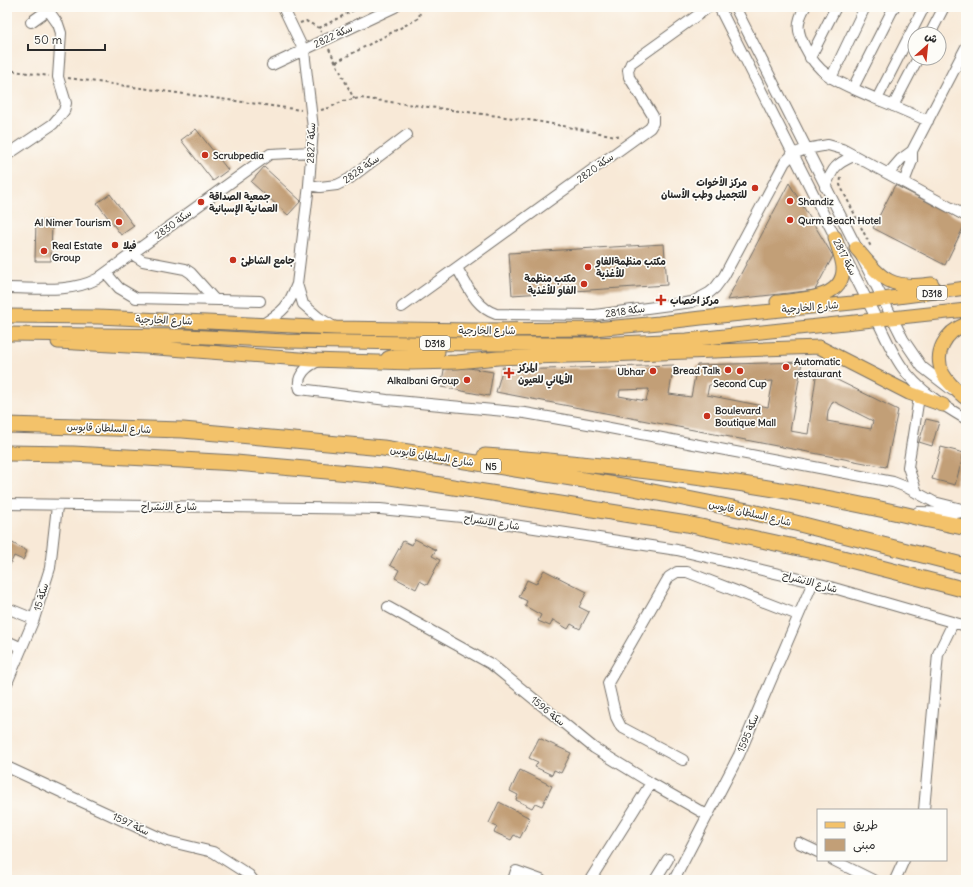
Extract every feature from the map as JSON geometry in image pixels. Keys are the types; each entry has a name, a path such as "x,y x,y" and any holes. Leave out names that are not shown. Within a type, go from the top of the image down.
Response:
{"highway":[{"name":"شارع السلطان قابوس","path":"7,425 183,430 383,448 628,488 748,511 966,566"},
{"path":"383,448 582,463 740,483 881,508 966,528"},
{"path":"7,453 73,454 236,462 384,476 687,524 827,554 966,590"}],"main road":[{"path":"701,318 733,308 816,297 829,292 836,286 841,277 843,267 835,237"},
{"path":"856,248 877,273 900,286 966,284"},
{"name":"شارع الخارجية","path":"7,316 98,317 336,328 473,330 594,329 659,324 701,318 882,300 966,288"},
{"name":"شارع الخارجية","path":"7,335 186,336 286,341 471,344 596,344 687,340 966,310"},
{"path":"965,398 950,385 943,373 940,362 942,345 947,336 958,327 966,324"},
{"path":"7,335 13,340 18,341 145,347 321,360 412,363 457,362 490,358 819,347 909,393 943,404"},
{"path":"373,361 406,353 457,350 471,344"}],"street":[{"name":"سكة 2827","path":"263,324 284,309 291,299 297,284 312,152 313,128 304,50 283,7"},
{"name":"سكة 2822","path":"272,65 395,7"},
{"name":"سكة 2820","path":"402,306 650,128 653,123 653,116 629,77 628,70 631,63 709,7"},
{"name":"سكة 2817","path":"719,7 877,320 902,366 916,384 966,419"},
{"name":"سكة 2817","path":"735,7 903,339 922,367 944,385 965,398"},
{"path":"805,7 799,20 799,34 810,58 819,70 831,78 928,121"},
{"path":"810,58 836,7"},
{"path":"831,78 866,7"},
{"path":"853,88 894,7"},
{"path":"877,99 924,7"},
{"path":"934,26 944,7"},
{"path":"7,155 53,124 64,111 66,103 58,77 61,33 58,24 50,8 31,22"},
{"path":"888,174 901,159 912,150 966,47"},
{"path":"893,106 914,66"},
{"name":"سكة 2828","path":"309,185 320,187 337,185 349,179 407,135"},
{"name":"سكة 2818","path":"457,268 479,305 496,314 595,315 692,302 709,293 724,276 782,166 793,154 806,149 828,145 842,149 966,216"},
{"path":"904,182 912,161 912,150"},
{"name":"سكة 2830","path":"7,288 74,288 86,285 106,273 270,154 312,152"},
{"path":"825,186 830,174 836,167 843,160 854,156"},
{"path":"132,254 143,261 184,269 191,273 215,300"},
{"path":"106,273 119,288 136,298 260,301"},
{"name":"سكة 2827","path":"297,284 303,304 318,317 336,328"},
{"path":"321,360 311,364 303,372 299,382 300,389 387,400 525,413 594,425 893,482 934,502 966,510"},
{"path":"917,493 908,467 910,442 919,397"},
{"path":"893,482 908,467"},
{"name":"شارع الانشراح","path":"7,504 57,506 380,509 447,516 677,550 813,582 966,626"},
{"name":"سكة 15","path":"7,683 10,668 22,648 34,619 50,568 57,506"},
{"path":"881,508 928,513 956,513 966,510"},
{"path":"683,760 621,727 616,717 608,683 669,577 677,572 687,572 798,616"},
{"name":"سكة 1595","path":"674,880 739,755 813,582"},
{"name":"سكة 1596","path":"388,607 491,664 594,748 650,783 707,815"},
{"path":"7,608 34,619"},
{"path":"924,809 938,654 953,623"},
{"path":"7,641 22,648"},
{"name":"سكة 1597","path":"7,767 167,841 213,852 249,875 253,880"},
{"path":"590,880 650,783"},
{"path":"799,842 817,851"},
{"path":"655,880 668,860"},
{"path":"835,861 873,880"},
{"path":"895,880 904,861"},
{"path":"514,880 516,871 541,880"}],"path":[{"path":"319,28 360,7"},
{"path":"336,62 418,18 420,12 418,7"},
{"path":"292,26 305,21 319,28 354,99"},
{"path":"7,70 311,112 329,108 343,101 360,98 536,121 616,136 622,135"},
{"path":"836,167 841,175 840,185 872,250"}],"building":[{"name":"Scrubpedia","path":"196,129 228,170 213,181 181,140"},
{"path":"264,167 301,201 288,215 251,182"},
{"name":"Qurm Beach Hotel","path":"789,183 833,256 815,290 727,300"},
{"path":"895,185 966,222 945,265 873,228"},
{"path":"110,194 134,226 121,235 97,203"},
{"path":"36,221 52,222 51,261 35,261"},
{"path":"664,244 667,285 512,295 509,253"},
{"name":"Boulevard Boutique Mall","path":"802,362 790,431 808,434 817,370 898,410 886,467 496,392 503,367 514,370 674,365 669,394 691,397 697,365","holes":["773,381 768,407 707,395 709,385","649,389 646,401 619,396 620,390","833,401 873,421 871,429 827,421 828,411"]},
{"name":"Alkalbani Group","path":"445,364 493,372 489,396 441,387"},
{"path":"926,419 939,422 932,446 919,442"},
{"path":"941,447 964,453 955,485 932,479"},
{"path":"415,539 436,550 432,556 440,560 427,585 420,581 416,589 395,578 399,570 390,565 403,541 412,545"},
{"path":"7,540 27,551 23,560 14,556 7,571"},
{"path":"544,570 587,592 579,607 589,612 580,629 571,624 568,629 553,620 550,626 538,621 541,615 525,606 527,601 519,597 527,580 536,584"},
{"path":"539,738 571,753 561,773 554,770 552,775 535,767 538,762 529,758"},
{"path":"520,770 552,786 542,806 535,803 532,808 516,800 518,795 510,791"},
{"path":"499,802 530,818 520,838 514,835 511,840 494,832 497,827 489,823"}],"place":[{"name":"Scrubpedia","path":"205,155"},
{"name":"مركز الأخوات للتجميل وطب الأسنان","path":"755,188"},
{"name":"Shandiz","path":"790,201"},
{"name":"جمعية الصداقة العمانية الإسبانية","path":"201,202"},
{"name":"Qurm Beach Hotel","path":"790,220"},
{"name":"Al Nimer Tourism","path":"119,222"},
{"name":"فيلا","path":"115,245"},
{"name":"Real Estate Group","path":"44,251"},
{"name":"جامع الشاطئ","path":"233,260"},
{"name":"مكتب منظمةالفاو للأغذية","path":"588,267"},
{"name":"مكتب منظمة الفاو للأغذية","path":"584,284"},
{"name":"مركز اخصاب","path":"661,300"},
{"name":"Automatic restaurant","path":"786,367"},
{"name":"Bread Talk","path":"728,370"},
{"name":"Ubhar","path":"653,371"},
{"name":"Second Cup","path":"740,371"},
{"name":"المركز الألماني للعيون","path":"509,373"},
{"name":"Alkalbani Group","path":"467,380"},
{"name":"Boulevard Boutique Mall","path":"707,416"}]}
